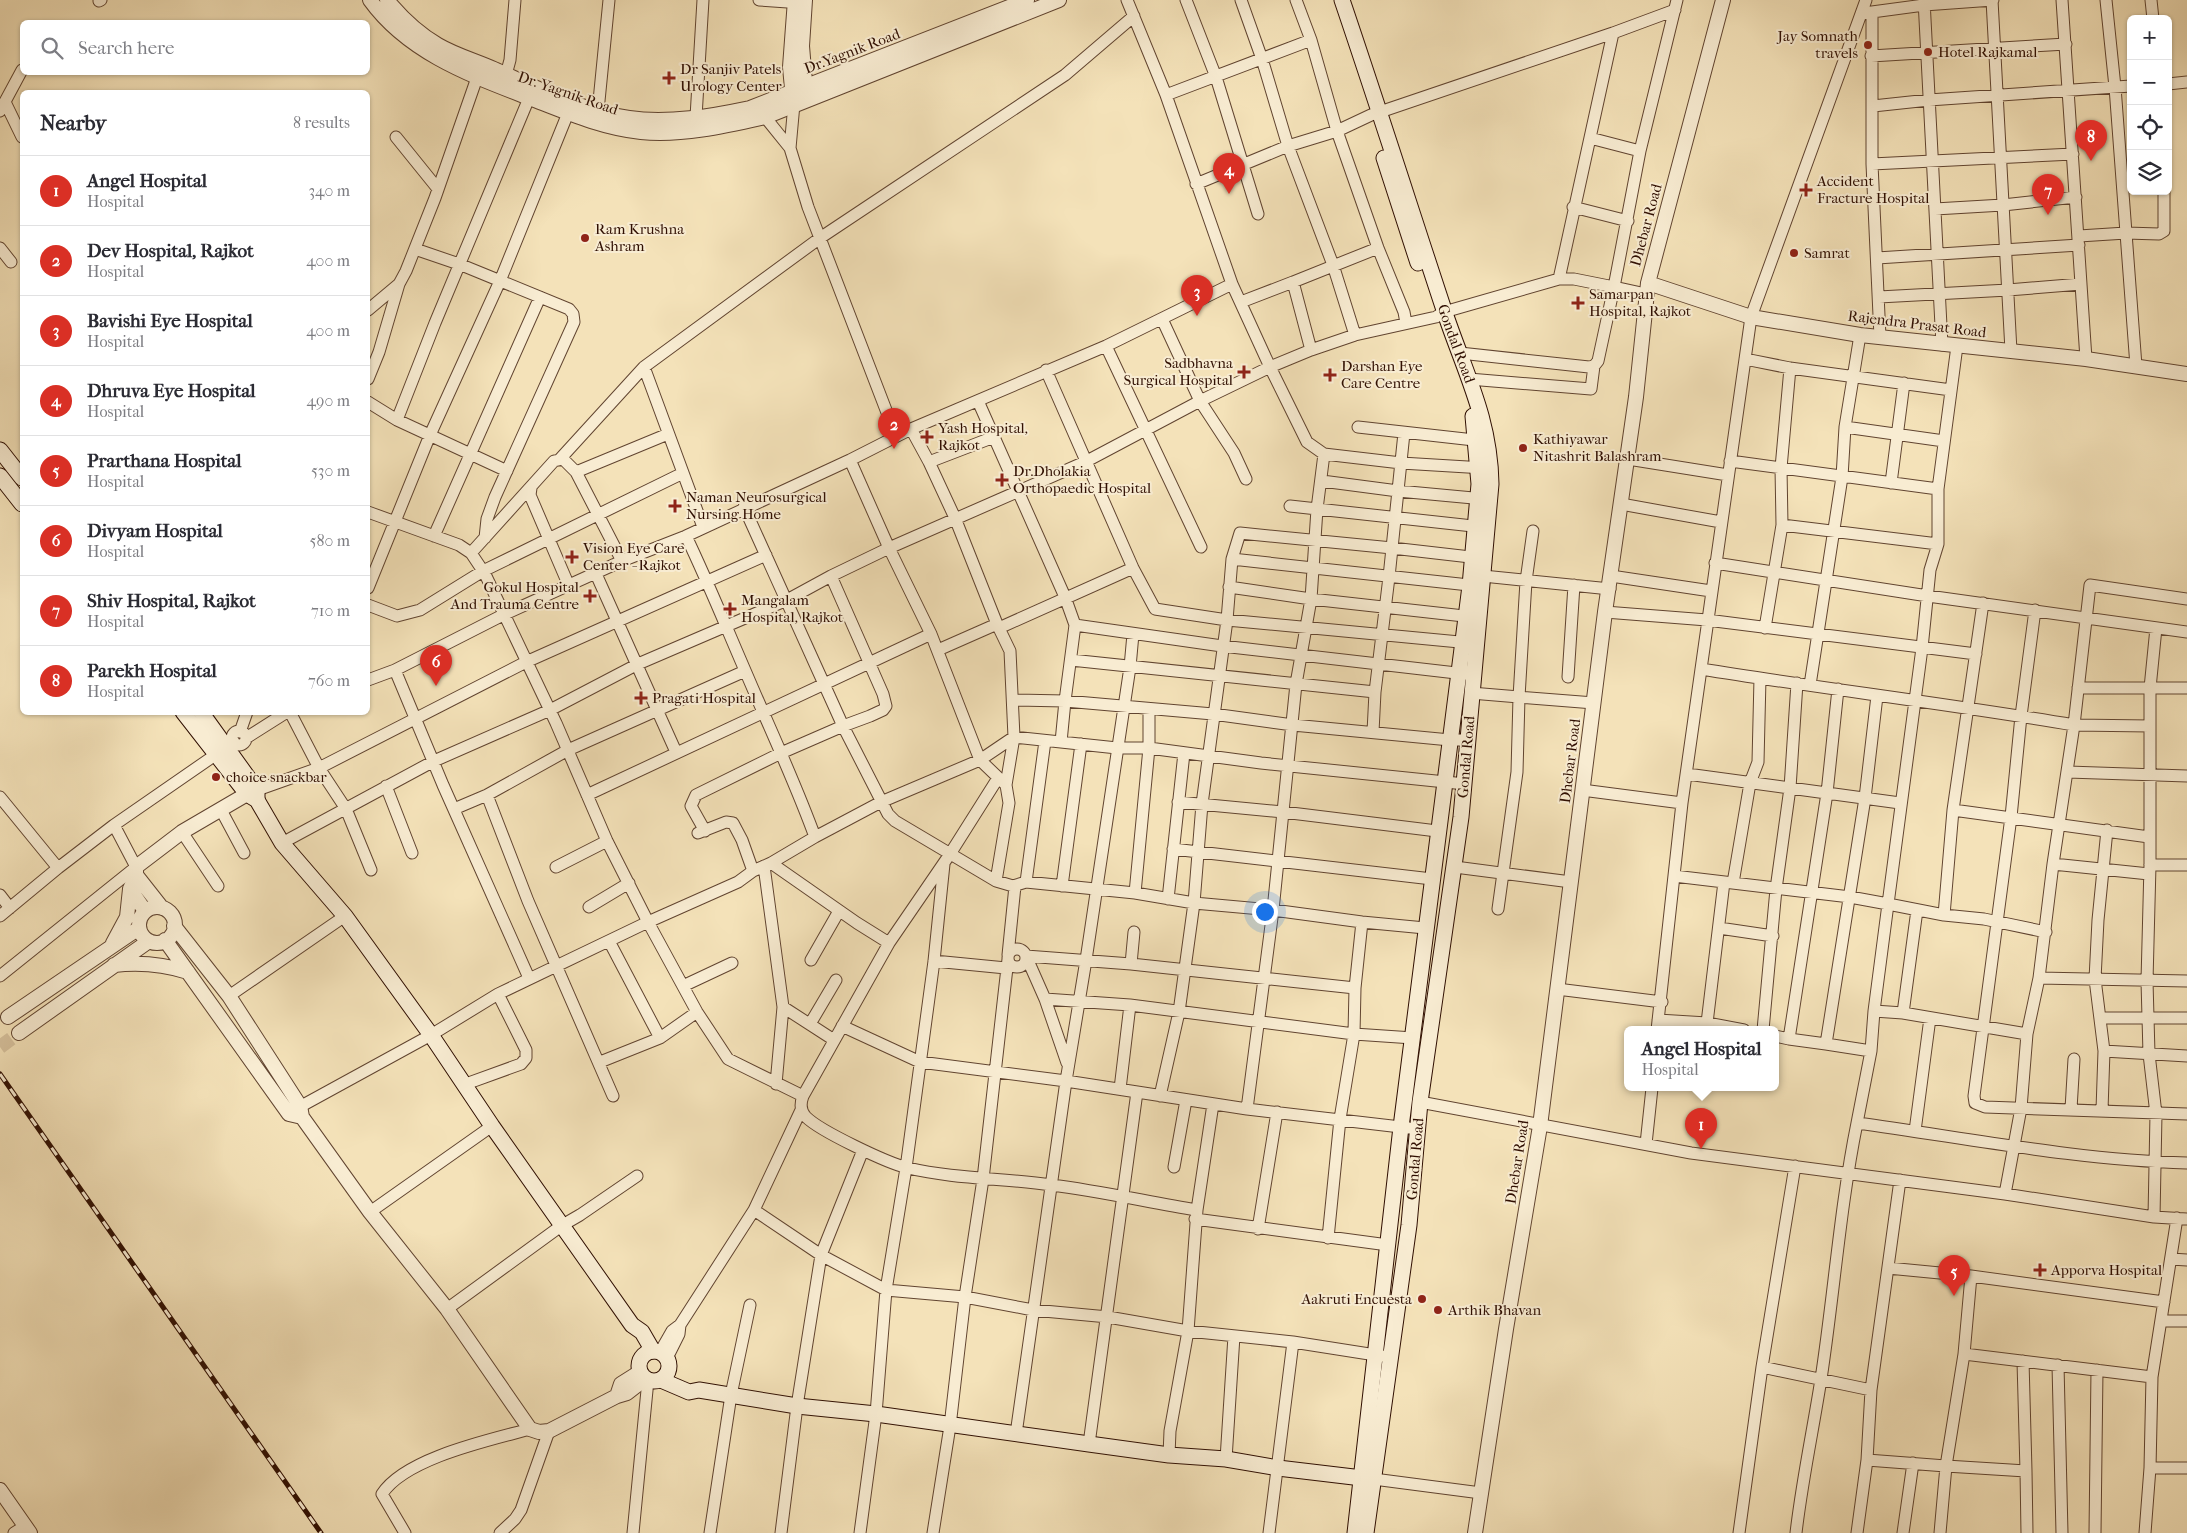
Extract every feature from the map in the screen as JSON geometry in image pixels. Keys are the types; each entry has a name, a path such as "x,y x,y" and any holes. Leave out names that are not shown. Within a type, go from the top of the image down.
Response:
{"main road":[{"name":"Gondal Road","path":"1333,0 1375,113"},
{"name":"Gondal Road","path":"1342,0 1375,113 1482,441"},
{"name":"Gondal Road","path":"1384,1356 1388,1245 1401,1127 1450,740 1466,674 1478,583 1481,527 1485,499 1481,411 1460,354 1440,314"},
{"path":"0,450 20,475"},
{"path":"0,476 20,501"},
{"name":"Gondal Road","path":"1366,1533 1368,1478 1384,1356 1409,1225 1420,1102 1455,867 1465,784 1471,693 1466,674"},
{"path":"188,715 226,748"},
{"path":"203,715 226,748 282,843 344,916 431,1035 561,1226 632,1325 633,1338 657,1354 670,1366 652,1377"},
{"path":"657,1354 640,1362 652,1377 689,1392 699,1390 797,1406 876,1414 950,1426 1169,1455 1226,1459 1278,1468 1368,1478"},
{"name":"Gondal Road","path":"1355,1533 1368,1478"}],"street":[{"name":"Dr. Yagnik Road","path":"370,0 390,24 418,46 444,62 480,70 504,81 529,98 568,113 612,127 641,132 664,132 731,125 765,117 799,96 1060,0"},
{"path":"370,374 379,352 399,284 415,249 438,189 480,70 438,45 415,28 387,0"},
{"path":"504,81 511,52 515,0"},
{"path":"598,111 609,0"},
{"path":"696,117 703,0"},
{"path":"759,0 800,2 790,68 799,96 790,148"},
{"name":"Dr.Yagnik Road","path":"504,81 598,111 630,118 657,120 696,117 750,108 799,96 1027,0"},
{"path":"1127,0 1166,95 1232,284 1307,442 1324,454 1401,463 1484,468"},
{"path":"1186,0 1216,77 1258,214"},
{"path":"1241,0 1262,59 1288,146 1333,265 1355,335"},
{"path":"1296,0 1311,40 1337,131 1378,248 1404,312 1406,324"},
{"name":"Dhebar Road","path":"1475,1533 1506,1329 1540,1126 1605,612 1636,397 1647,288 1723,0"},
{"path":"1866,0 1871,56 1873,106 1872,164 1880,337"},
{"path":"1866,13 1924,3 1992,0 2011,351"},
{"path":"2062,0 2086,358"},
{"path":"2106,0 2115,87 2136,366"},
{"path":"2151,0 2153,15"},
{"path":"1924,3 1942,345"},
{"path":"1196,184 1288,146 1337,131 1375,113 1613,33 1676,5"},
{"path":"1469,378 1591,389 1594,366 1598,361 1628,221 1640,150 1676,5"},
{"path":"1723,1026 1707,1023 1658,1025 1662,1002 1682,803 1711,591 1751,317 1866,13"},
{"path":"472,553 554,461 560,459 644,367 820,238 1065,75 1134,16"},
{"path":"1559,279 1573,207 1613,33"},
{"path":"1166,95 1311,40"},
{"path":"1871,56 1927,51 2066,44"},
{"path":"20,74 2,106 20,134"},
{"path":"2172,84 2187,82"},
{"path":"1873,106 2069,89 2127,86"},
{"path":"397,420 459,264 529,98"},
{"path":"370,583 430,435 500,281 568,113"},
{"path":"765,117 790,148 820,238 896,436"},
{"path":"396,137 438,189"},
{"path":"1590,138 1640,150"},
{"path":"1872,164 2073,154"},
{"path":"1877,258 2006,250 2126,233 2159,234 2164,231 2164,195"},
{"path":"1935,210 2076,197"},
{"path":"1573,207 1628,221"},
{"path":"0,248 11,262"},
{"path":"1241,302 1378,248"},
{"path":"415,249 459,264 569,309 574,322 506,470 488,519 485,538"},
{"path":"282,843 434,761 550,710 638,664 787,600 889,548 1085,462 1200,401 1310,350 1355,335 1406,324 1559,279 1574,279 1614,287 1647,288"},
{"path":"1292,282 1310,350"},
{"path":"370,308 399,284"},
{"path":"370,679 395,670 622,561 686,536 744,507 850,460 911,429 1106,346 1232,284"},
{"path":"1879,297 2081,284"},
{"name":"Rajendra Prasat Road","path":"1647,288 1751,317 1860,335 1942,345 2086,358 2187,374"},
{"path":"434,536 540,297"},
{"path":"1162,319 1200,401 1234,452 1246,479"},
{"path":"1810,685 1819,634 1832,532 1842,477 1845,427 1860,335"},
{"path":"1106,346 1148,430 1201,546"},
{"path":"1796,1533 1806,1457 1821,1380 1847,1173 1870,1051 1900,803 1922,648 1930,570 1938,544 1938,489 1957,346"},
{"path":"1460,354 1594,366"},
{"path":"1745,359 1790,368 1951,390"},
{"path":"644,367 703,527"},
{"path":"1765,628 1782,525 1781,468 1790,368"},
{"path":"1046,370 1133,568 1150,601 1158,610 1227,620 1307,626 1469,643"},
{"path":"1891,483 1904,383"},
{"path":"978,401 1065,597 1075,625 1061,742"},
{"path":"370,403 397,420 506,470"},
{"path":"1358,427 1482,441"},
{"path":"1845,427 1944,441"},
{"path":"657,1354 672,1330 680,1325 754,1210 801,1110 802,1096 889,943 1002,781 1014,737 1010,651 998,626 955,518 930,462 911,429"},
{"path":"1373,732 1378,663 1390,577 1404,433"},
{"path":"576,472 668,434"},
{"path":"930,462 994,437"},
{"path":"1247,1109 1260,1021 1263,979 1279,860 1296,684 1307,626 1316,540 1317,509 1324,454"},
{"path":"560,459 563,459 576,472 622,561"},
{"path":"1628,459 1728,475"},
{"path":"850,460 889,548 938,650 980,760 1002,781 1009,803 996,881"},
{"path":"1730,461 1938,489"},
{"path":"370,606 397,616 420,610 483,571 683,473"},
{"path":"1322,481 1398,491 1485,499"},
{"path":"531,488 530,495 569,586"},
{"path":"1622,504 1721,522"},
{"path":"1290,506 1481,527"},
{"path":"744,507 843,726 884,807 895,821 947,858 996,881 1014,886 1026,882 1135,893 1194,903 1273,910 1425,928"},
{"path":"370,513 459,545 472,553 483,571 550,710 607,841 697,1012 728,1060 802,1096"},
{"path":"1782,525 1938,544"},
{"path":"1498,909 1517,772 1519,697 1526,581 1533,532"},
{"path":"1160,1096 1179,1012 1194,903 1202,804 1227,620 1232,560 1240,533 1479,558"},
{"path":"686,536 708,582 815,837"},
{"path":"0,976 136,871 182,832 221,810 319,768 526,662 766,555"},
{"path":"1232,560 1313,570 1478,583 1526,581 1574,585 1610,582 1711,591"},
{"path":"1715,563 1928,596 2187,632"},
{"path":"938,650 1133,568"},
{"path":"596,574 676,752"},
{"path":"752,871 742,840 733,823 726,822 701,832 691,806 696,795 781,753 883,710 886,706 884,694 869,664 832,576"},
{"path":"1568,677 1574,585"},
{"path":"2005,1194 2021,1108 2027,1034 2039,978 2046,932 2053,864 2074,725 2090,585 2187,599"},
{"path":"1229,587 1310,599 1473,617"},
{"path":"1944,915 1953,810 1982,603"},
{"path":"2035,610 2021,716 2011,817 1974,1096 1975,1102 1980,1106 2187,1114"},
{"path":"1605,612 1707,620 1976,654"},
{"path":"1075,625 1222,646 1466,674"},
{"path":"2154,1217 2156,1114 2149,1054 2147,981 2150,870 2150,688 2156,628"},
{"path":"587,795 676,752 826,685 931,634"},
{"path":"1016,1434 1067,1063 1086,960 1130,667 1133,634"},
{"path":"1071,660 1375,692"},
{"path":"1701,668 1914,702 1968,707 2074,725 2150,726"},
{"path":"395,670 529,978"},
{"path":"454,809 488,795 568,750 745,671"},
{"path":"1707,1023 1719,928 1750,782 1758,762 1760,678"},
{"path":"1762,1026 1773,936 1776,889 1790,788 1798,683"},
{"path":"2078,688 2187,688"},
{"path":"1789,1038 1827,793 1838,689"},
{"path":"1471,693 1594,703"},
{"path":"1826,1044 1850,897 1877,696"},
{"path":"1013,700 1065,701 1213,714 1450,740 1469,740"},
{"path":"1135,893 1149,748 1149,709"},
{"path":"0,916 114,825 226,748 245,742 243,735 246,715"},
{"path":"290,715 319,768 346,809 372,870"},
{"path":"243,735 269,717"},
{"path":"297,1112 498,994 648,922 738,882 752,871 768,865 815,837 884,807 980,760 1014,737 1117,748 1149,748 1465,784"},
{"path":"1026,882 1045,741"},
{"path":"1062,886 1080,744"},
{"path":"1168,899 1184,753"},
{"path":"2068,772 2187,776"},
{"path":"1686,774 1900,803"},
{"path":"386,786 412,853"},
{"path":"1582,790 1682,803"},
{"path":"488,795 556,966 600,1062 613,1096"},
{"path":"1178,802 1283,812 1437,831"},
{"path":"2,805 58,868"},
{"path":"221,810 244,853"},
{"path":"1953,810 2149,837"},
{"path":"114,825 136,871 162,908 171,915 174,926 228,996 297,1112"},
{"path":"2102,1110 2104,1051 2096,979 2098,920 2107,830"},
{"path":"182,832 218,886"},
{"path":"556,867 607,841"},
{"path":"1173,849 1432,879"},
{"path":"860,1533 876,1414 886,1290 906,1168 947,858"},
{"path":"2053,864 2102,869 2150,870 2187,864"},
{"path":"768,865 889,943"},
{"path":"768,865 782,1007 776,1084"},
{"path":"1455,867 1571,882"},
{"path":"110,948 128,917 130,890 136,871"},
{"path":"1674,876 1850,897 2046,932"},
{"path":"589,907 629,883"},
{"path":"933,1533 950,1426 965,1297 983,1179 1014,886"},
{"path":"130,890 145,911"},
{"path":"0,895 10,908"},
{"path":"148,941 139,928 139,921 145,911 156,907 162,908"},
{"path":"1903,1013 1916,910"},
{"path":"811,960 839,911"},
{"path":"228,996 344,916"},
{"path":"1012,917 1024,954 1044,999 1067,1063"},
{"path":"1328,1238 1340,1119 1354,1034 1355,988 1362,922"},
{"path":"19,1033 148,941 160,942 170,937 174,926"},
{"path":"8,1017 139,928"},
{"path":"1719,928 1773,936"},
{"path":"1131,964 1134,932"},
{"path":"165,940 297,1112 370,1212 447,1309 530,1429"},
{"path":"609,941 660,1038"},
{"path":"934,960 1007,961 1019,967 1024,964 1024,954"},
{"path":"1024,954 1355,988"},
{"path":"114,965 144,963 169,966 188,972"},
{"path":"683,986 732,963"},
{"path":"2039,978 2187,981"},
{"path":"810,1024 836,980"},
{"path":"1557,989 1662,1002"},
{"path":"463,1084 521,1064 526,1058 526,1050 498,994"},
{"path":"1044,999 1130,1005 1354,1034 1413,1038"},
{"path":"1120,1089 1130,1005"},
{"path":"782,1007 834,1040"},
{"path":"1874,1010 1903,1013 2027,1034"},
{"path":"600,1062 660,1038 697,1012"},
{"path":"1915,1131 1930,1018"},
{"path":"2100,1018 2187,1018"},
{"path":"842,1026 920,1062 1066,1081 1247,1109 1418,1130"},
{"path":"1779,1037 1870,1051"},
{"path":"2104,1051 2187,1056"},
{"path":"2071,1109 2074,1059"},
{"path":"1646,1144 1652,1091"},
{"path":"1089,1444 1108,1317 1137,1092"},
{"path":"1174,1167 1186,1100"},
{"path":"1420,1102 1540,1126 1691,1152 2005,1194 2154,1217 2182,1218 2171,1259 2152,1376 2150,1468 2145,1533"},
{"path":"1169,1455 1170,1431 1188,1331 1196,1214 1214,1104"},
{"path":"801,1110 815,1124 863,1150 906,1168 983,1179 1050,1184 1123,1197 1258,1229 1388,1245"},
{"path":"1258,1229 1277,1112"},
{"path":"1857,1123 2014,1146 2155,1162 2187,1163"},
{"path":"370,1212 492,1126"},
{"path":"781,1533 797,1406 821,1254 863,1150"},
{"path":"1739,1533 1762,1366 1795,1166"},
{"path":"447,1309 561,1226 636,1176"},
{"path":"1856,1533 1867,1460 1871,1390 1900,1180"},
{"path":"754,1210 821,1254 886,1290 965,1297 1033,1310 1108,1317 1188,1331 1293,1342 1384,1356"},
{"path":"2171,1259 2187,1260"},
{"path":"1888,1268 1971,1276 2164,1302"},
{"path":"1941,1531 1946,1466 1964,1354 1971,1276"},
{"path":"710,1533 731,1395 750,1306"},
{"path":"2161,1321 2187,1322"},
{"path":"1226,1459 1234,1336"},
{"path":"1269,1533 1293,1342"},
{"path":"1964,1354 2152,1376"},
{"path":"2023,1361 2027,1533"},
{"path":"2058,1365 2062,1533"},
{"path":"1762,1366 1871,1390"},
{"path":"2095,1533 2097,1370"},
{"path":"405,1533 382,1494 392,1482 404,1473 458,1449 530,1429 539,1432 549,1431 617,1396 627,1393 652,1377"},
{"path":"634,1533 652,1377"},
{"path":"500,1533 521,1510 549,1431"},
{"path":"1867,1460 2026,1471"},
{"path":"1903,1533 1913,1463"},
{"path":"2150,1468 2187,1468"},
{"path":"1368,1478 1481,1493"},
{"path":"0,1490 23,1531"}],"tunnel":[{"path":"0,1047 19,1033"}],"railway":[{"path":"0,1074 321,1533"}],"place":[{"name":"Jay Somnath travels","path":"1868,45"},
{"name":"Hotel Rajkamal","path":"1928,52"},
{"name":"Dr Sanjiv Patels Urology Center","path":"669,78"},
{"name":"Parekh Hospital","path":"2091,161"},
{"name":"Accident Fracture Hospital","path":"1806,190"},
{"name":"Dhruva Eye Hospital","path":"1229,194"},
{"name":"Shiv Hospital, Rajkot","path":"2048,215"},
{"name":"Ram Krushna Ashram","path":"585,238"},
{"name":"Samrat","path":"1794,253"},
{"name":"Samarpan Hospital, Rajkot","path":"1578,303"},
{"name":"Bavishi Eye Hospital","path":"1197,316"},
{"name":"Sadbhavna Surgical Hospital","path":"1244,372"},
{"name":"Darshan Eye Care Centre","path":"1330,375"},
{"name":"Yash Hospital, Rajkot","path":"927,437"},
{"name":"Kathiyawar Nitashrit Balashram","path":"1523,448"},
{"name":"Dev Hospital, Rajkot","path":"894,449"},
{"name":"Dr.Dholakia Orthopaedic Hospital","path":"1002,480"},
{"name":"Naman Neurosurgical Nursing Home","path":"675,506"},
{"name":"Vision Eye Care Center - Rajkot","path":"572,557"},
{"name":"Gokul Hospital And Trauma Centre","path":"590,596"},
{"name":"Mangalam Hospital, Rajkot","path":"730,609"},
{"name":"Divyam Hospital","path":"436,686"},
{"name":"Pragati Hospital","path":"641,698"},
{"name":"choice snackbar","path":"216,777"},
{"name":"Angel Hospital","path":"1701,1149"},
{"name":"Apporva Hospital","path":"2040,1270"},
{"name":"Prarthana Hospital","path":"1954,1296"},
{"name":"Aakruti Encuesta","path":"1422,1299"},
{"name":"Arthik Bhavan","path":"1438,1310"}]}
